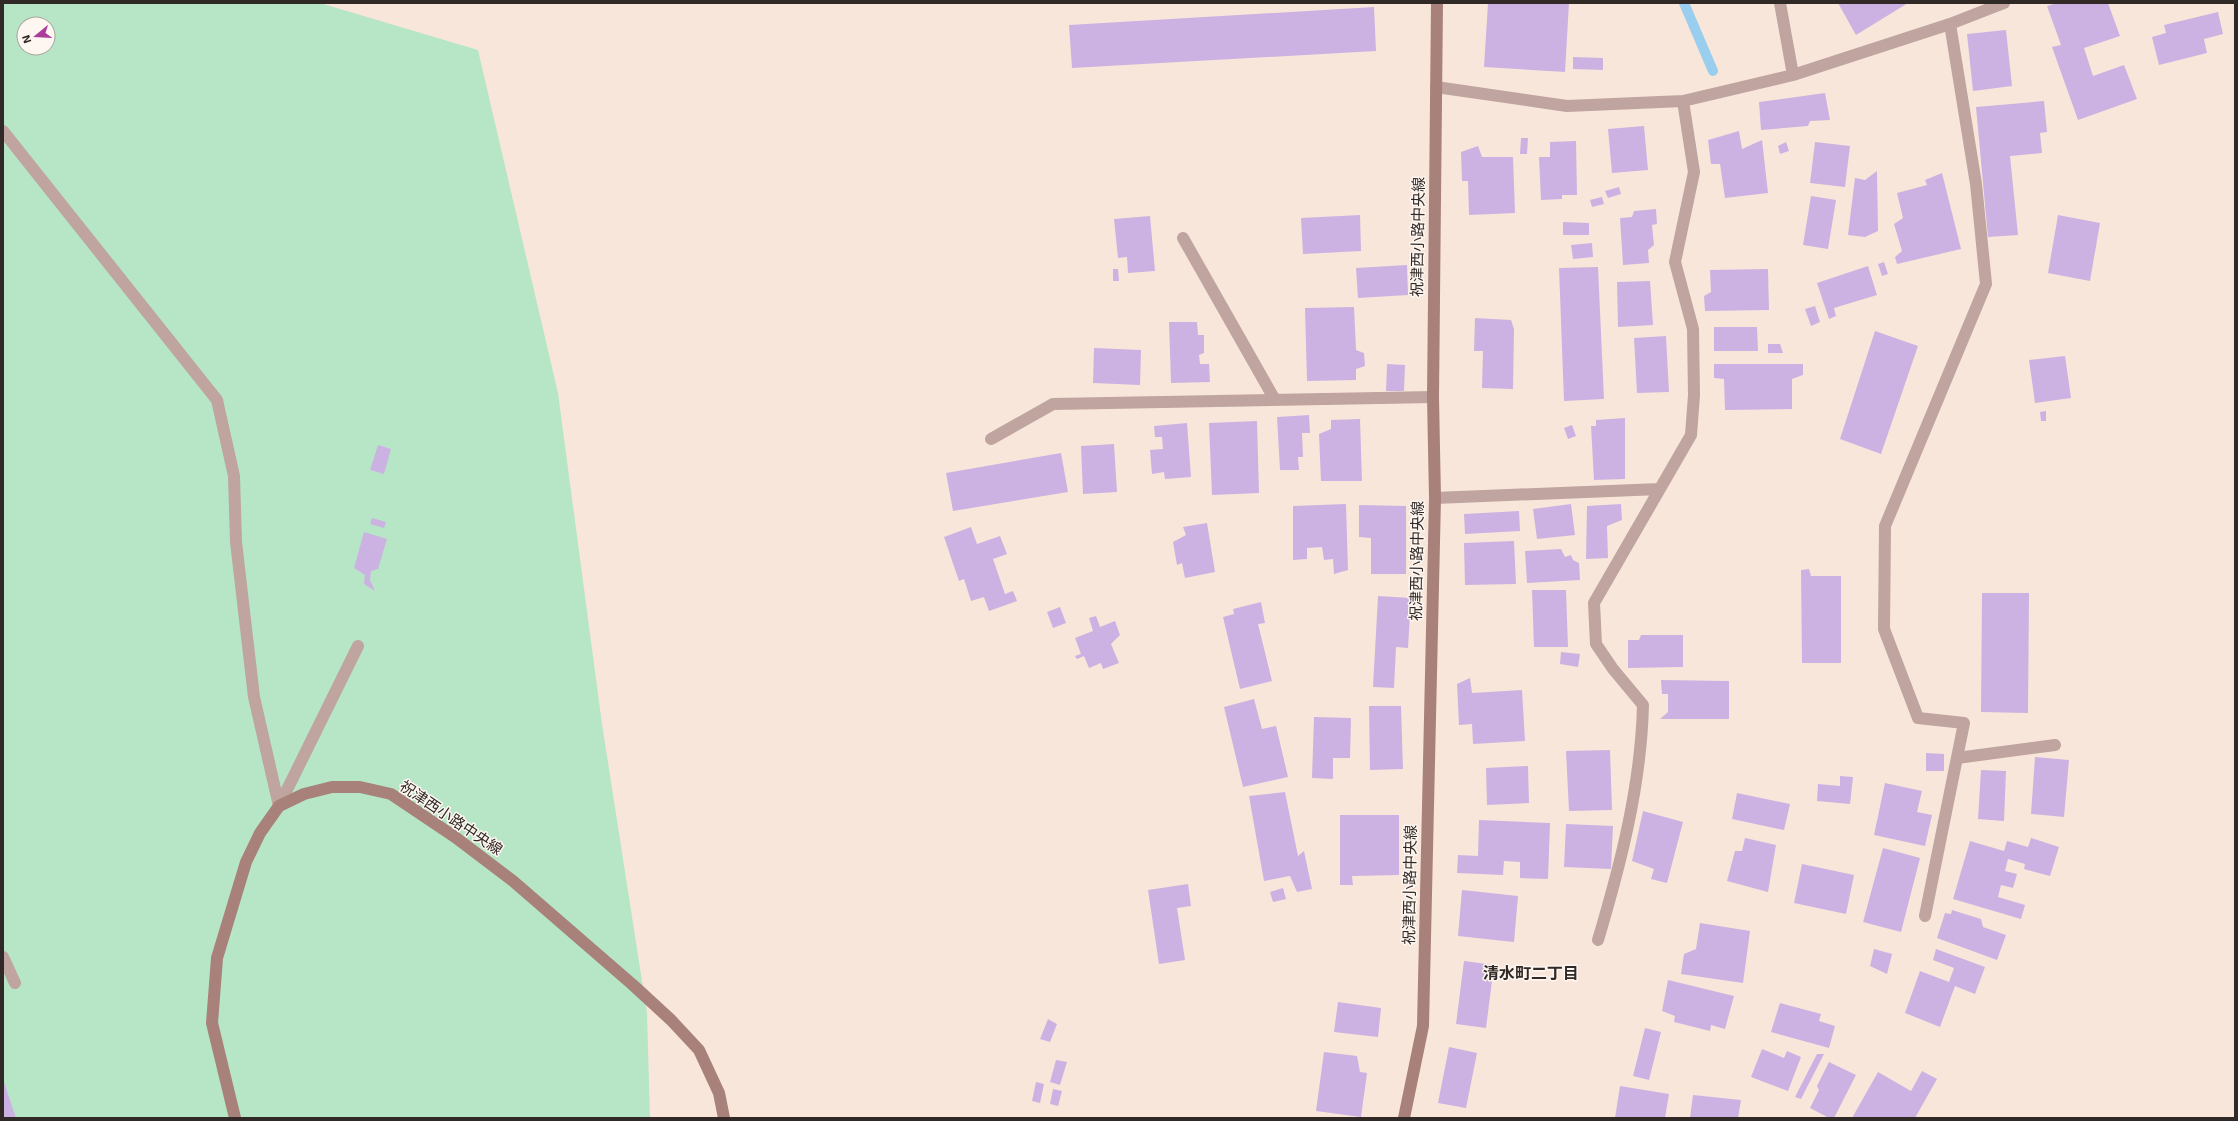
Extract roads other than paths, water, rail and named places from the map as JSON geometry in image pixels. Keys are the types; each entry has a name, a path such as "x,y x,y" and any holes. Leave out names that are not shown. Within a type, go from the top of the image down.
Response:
{"main road":[{"name":"祝津西小路中央線","path":"1404,1118 1423,1026 1435,498 1433,397 1437,3"},
{"name":"祝津西小路中央線","path":"235,1118 212,1023 217,958 246,862 260,833 279,806 304,794 332,787 360,786 391,794 455,837 513,881 571,930 671,1020 699,1050 719,1093 724,1118"}],"street":[{"path":"1780,3 1793,74"},
{"path":"1436,87 1567,106 1683,101 1793,74 1950,24 2004,3"},
{"path":"1925,916 1964,723 1918,718 1884,629 1885,526 1986,284 1976,184 1950,24"},
{"path":"1598,940 1620,867 1642,747 1643,705 1596,644 1594,603 1691,434 1694,395 1693,330 1675,262 1694,172 1683,101"},
{"path":"3,131 217,400 234,476 236,542 254,697 279,806"},
{"path":"1183,238 1275,400"},
{"path":"991,439 1052,404 1433,397"},
{"path":"1435,498 1660,488"},
{"path":"279,806 358,646"},
{"path":"1957,758 2055,745"},
{"path":"3,957 15,983"}],"waterway":[{"path":"1684,3 1713,71"}],"district":[{"name":"清水町二丁目","path":"1531,973"}]}
